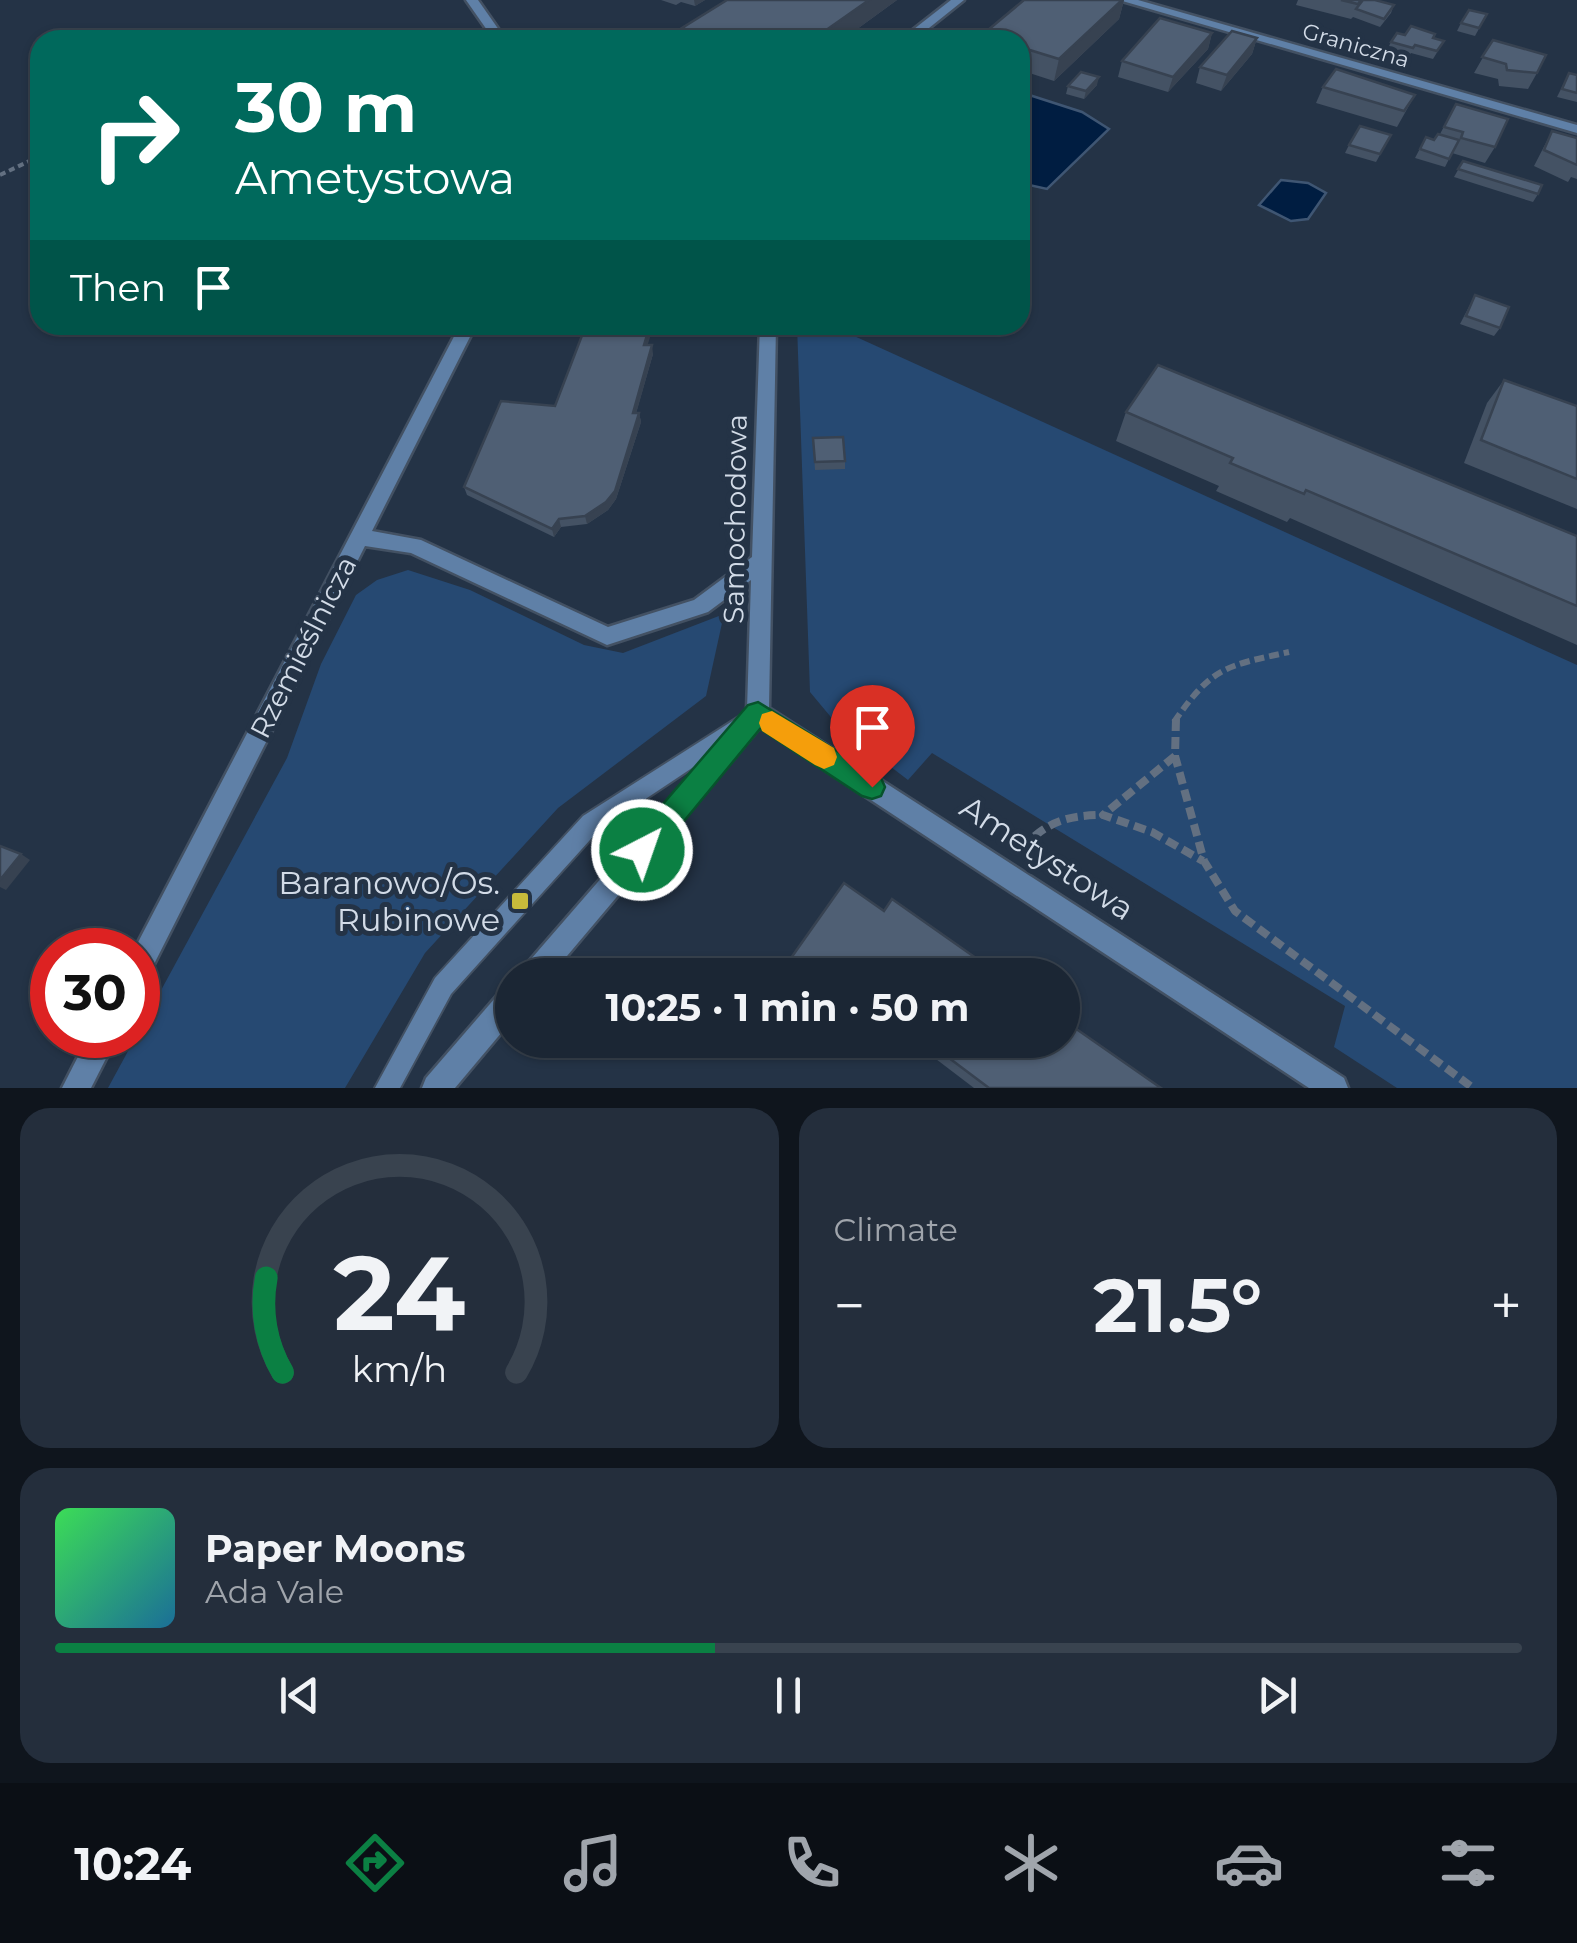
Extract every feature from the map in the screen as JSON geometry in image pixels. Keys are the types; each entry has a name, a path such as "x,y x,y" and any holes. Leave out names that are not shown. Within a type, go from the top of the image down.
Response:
{"street":[{"path":"472,0 493,30"},
{"path":"919,30 958,0"},
{"name":"Graniczna","path":"1124,0 1577,129"},
{"name":"Rzemieślnicza","path":"159,928 463,335"},
{"name":"Samochodowa","path":"758,714 768,335"},
{"path":"359,538 414,546 607,636 701,606 762,561"},
{"path":"549,958 758,714"},
{"name":"Ametystowa","path":"758,714 1334,1088"},
{"path":"436,1088 495,1020"},
{"path":"76,1088 92,1058"}],"lane":[{"path":"387,1088 444,986 591,824 758,714"}],"path":[{"path":"0,175 30,161"},
{"path":"1289,652 1237,663 1201,683 1174,722 1175,756 1204,861 1235,911 1473,1088"},
{"path":"1103,815 1175,756"},
{"path":"1005,872 1040,826 1075,814 1103,815 1152,832 1204,861"}],"shaded area":[{"path":"1030,95 1082,112 1109,129 1047,189 1030,185"},
{"path":"1281,180 1308,183 1326,193 1308,219 1291,221 1259,205"},
{"path":"797,335 852,335 1577,665 1577,1088 1397,1088 1334,1047 1345,1006 932,753 908,780 840,728 810,692"},
{"path":"408,570 470,590 584,645 623,653 724,614 706,696 558,808 425,953 345,1088 108,1088 124,1058 160,1058 160,992 287,758 321,664 356,595 377,580"}],"building":[{"path":"727,0 869,0 826,30 682,28"},
{"path":"1024,0 1122,0 1059,59 1030,50 1030,30 988,30"},
{"path":"1363,0 1394,5 1384,19 1356,9"},
{"path":"1469,10 1487,14 1479,28 1461,23"},
{"path":"1160,18 1212,33 1173,77 1122,61"},
{"path":"1411,26 1444,41 1437,51 1391,42 1397,33 1405,35"},
{"path":"1232,31 1257,38 1227,75 1200,67"},
{"path":"1493,40 1546,55 1537,73 1507,70 1506,64 1482,57"},
{"path":"1336,69 1415,95 1404,111 1323,87"},
{"path":"1081,72 1099,77 1086,91 1068,86"},
{"path":"1569,73 1577,75 1577,93 1562,89"},
{"path":"1456,104 1508,119 1495,147 1461,138 1463,132 1444,127"},
{"path":"1360,126 1391,135 1380,154 1349,145"},
{"path":"1552,131 1577,138 1577,165 1544,150"},
{"path":"1438,134 1459,140 1449,159 1420,149 1426,137 1434,140"},
{"path":"1463,161 1542,185 1538,194 1458,169"},
{"path":"1475,295 1509,307 1500,328 1466,316"},
{"path":"582,335 647,335 644,345 652,345 633,413 639,413 615,491 585,516 559,519 552,529 464,487 501,401 555,406"},
{"path":"1158,365 1577,536 1577,606 1306,490 1304,494 1230,463 1233,458 1126,412"},
{"path":"1504,380 1577,406 1577,479 1481,440"},
{"path":"843,437 845,461 815,462 813,438"},
{"path":"0,846 21,854 0,880"},
{"path":"844,883 884,911 892,899 976,958 791,958"},
{"path":"1080,1032 1161,1088 989,1088 949,1058 1080,1058"}],"slow traffic":[{"path":"772,723 824,757"}],"place":[{"name":"Baranowo/Os. Rubinowe","path":"520,901"}],"route":[{"path":"642,850 758,714 872,787"}]}
